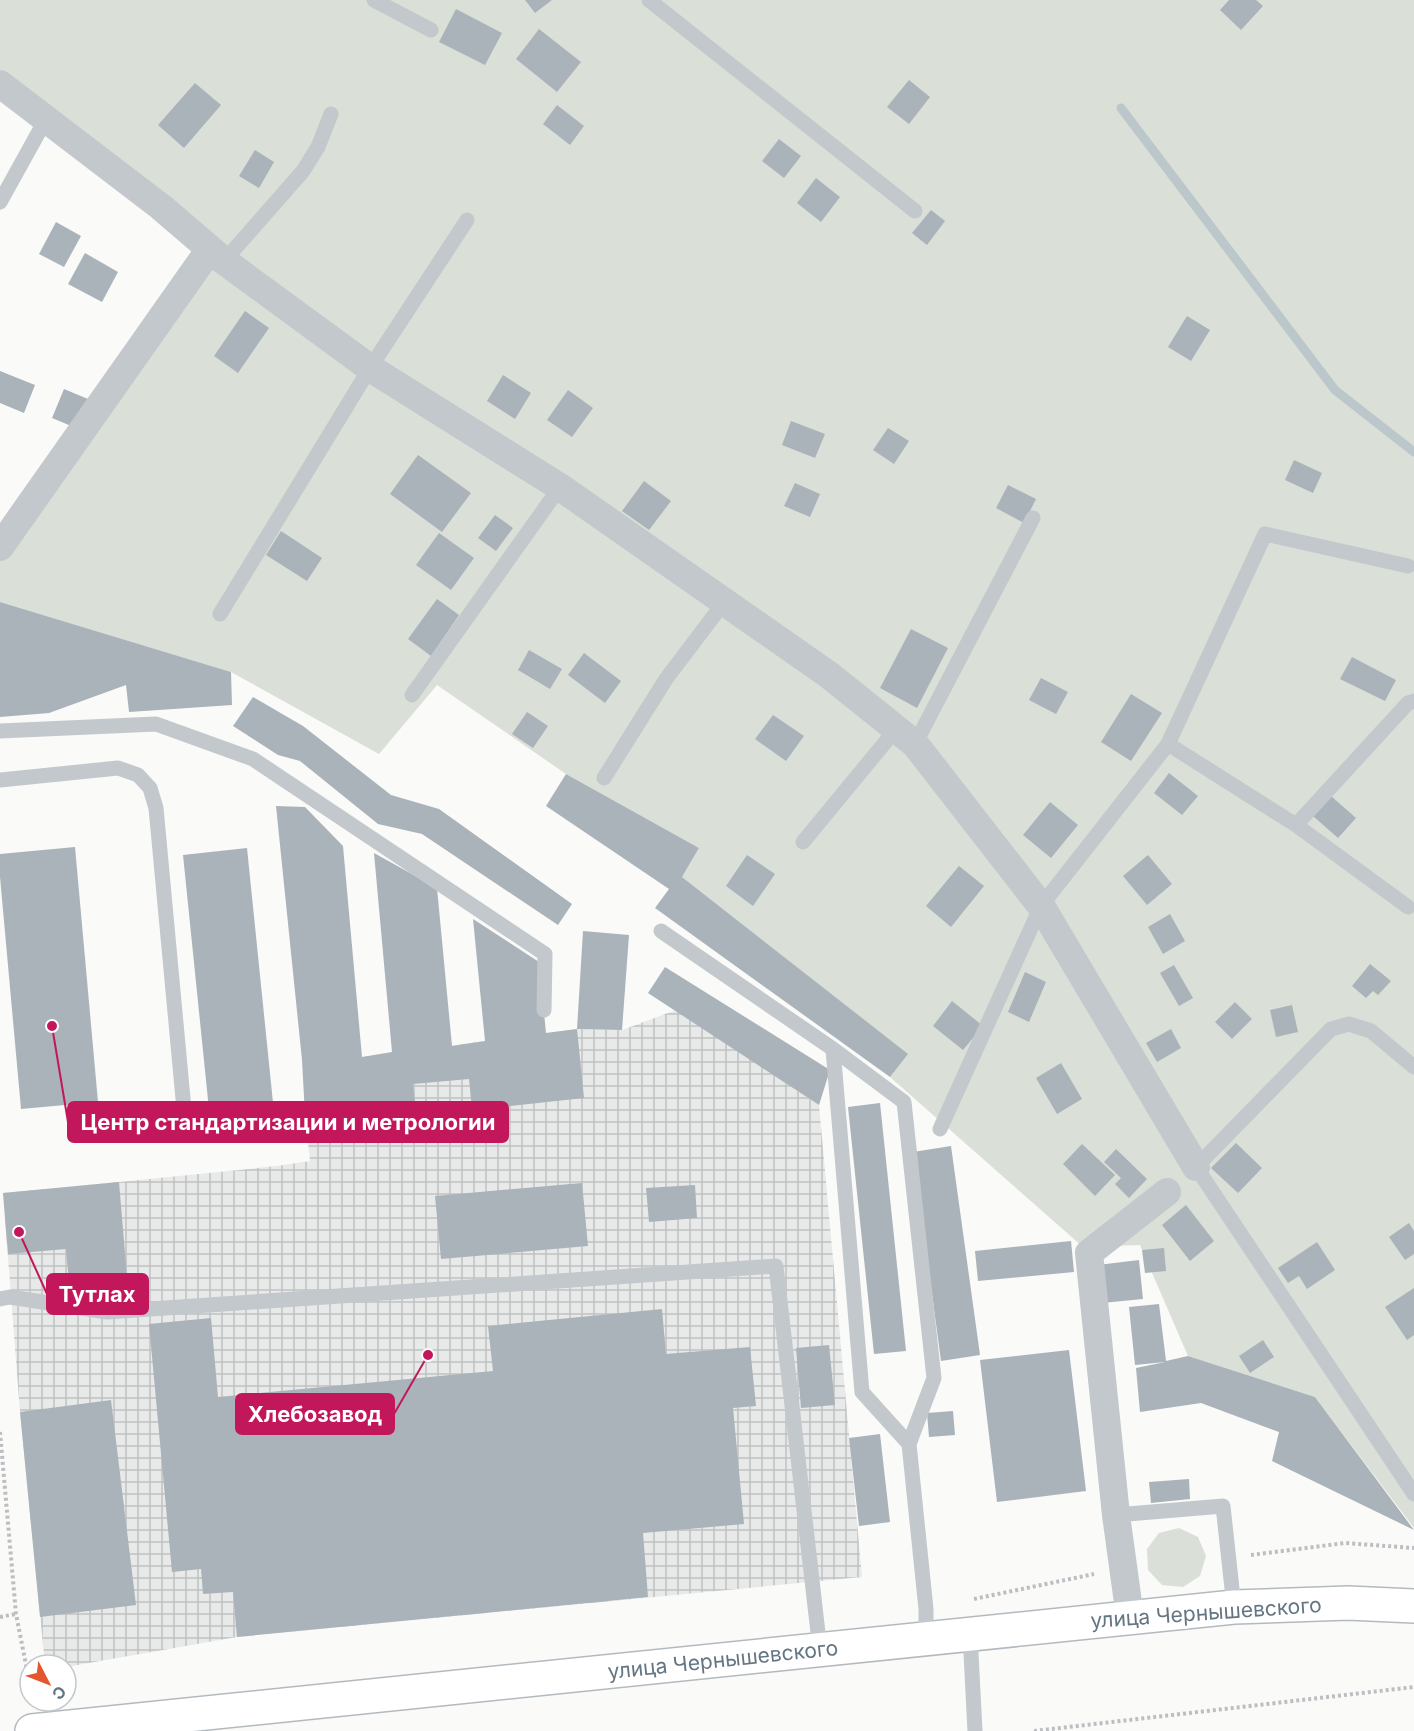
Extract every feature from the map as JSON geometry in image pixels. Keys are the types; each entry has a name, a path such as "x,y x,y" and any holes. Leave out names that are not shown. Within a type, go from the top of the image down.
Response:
{"street":[{"path":"0,84 161,207 217,255 370,368 560,487 829,675 906,736 1041,906 1196,1167"},
{"path":"0,547 217,255"},
{"path":"1130,1617 1116,1515 1089,1253 1167,1192"},
{"name":"улица Чернышевского","path":"32,1731 1130,1617 1234,1608 1348,1603 1414,1606"}],"lane":[{"path":"374,0 431,30"},
{"path":"649,0 915,211"},
{"path":"217,255 303,171 318,147 330,114"},
{"path":"0,202 46,119"},
{"path":"220,614 370,368 467,220"},
{"path":"412,695 560,487"},
{"path":"803,842 906,736 1033,518"},
{"path":"940,1129 1041,906 1168,744 1265,534 1408,566"},
{"path":"604,778 666,679 725,601"},
{"path":"1296,825 1408,703 1414,701"},
{"path":"0,731 156,724 253,759 545,954 544,1010"},
{"path":"1168,744 1296,825 1408,907"},
{"path":"0,780 118,768 138,776 150,788 156,808 185,1120"},
{"path":"661,931 833,1049 904,1102 933,1378 909,1444 926,1609 926,1638"},
{"path":"1414,1067 1371,1031 1349,1024 1331,1029 1196,1167 1414,1494"},
{"path":"833,1049 862,1392 909,1444"},
{"path":"0,1299 10,1297 107,1312 776,1266 820,1650"},
{"path":"1116,1515 1223,1506 1234,1608"},
{"path":"970,1634 975,1731"}],"path":[{"path":"0,1432 16,1614 24,1653"},
{"path":"1228,1558 1345,1543 1414,1548"},
{"path":"0,1617 16,1614"},
{"path":"1034,1731 1414,1687"}],"shaded area":[{"path":"0,0 1414,0 1414,1528 1315,1397 1188,1356 1140,1245 1083,1247 890,1077 907,1054 682,877 699,848 566,774 437,685 379,754 231,672 0,602 0,547 210,249 0,84"},
{"path":"676,1010 819,1105 862,1577 237,1637 78,1665 78,1653 44,1653 20,1412 3,1193 310,1161 305,1115 303,1060 362,1057 577,1029 622,1030"},
{"path":"1179,1528 1198,1537 1206,1556 1200,1576 1183,1587 1162,1585 1148,1570 1147,1549 1159,1533"}],"building":[{"path":"525,0 552,0 535,13"},
{"path":"1229,0 1256,0 1263,6 1241,30 1220,10"},
{"path":"456,9 502,33 485,65 439,42"},
{"path":"539,29 581,62 557,92 516,59"},
{"path":"909,80 930,97 909,124 887,107"},
{"path":"195,83 221,105 184,148 158,125"},
{"path":"557,105 584,126 570,145 543,124"},
{"path":"779,139 801,156 784,178 762,161"},
{"path":"255,150 274,162 259,188 239,176"},
{"path":"816,178 840,197 821,222 797,203"},
{"path":"931,210 945,221 927,245 912,233"},
{"path":"56,222 81,236 64,267 39,254"},
{"path":"85,253 118,272 102,302 68,284"},
{"path":"245,311 269,328 238,373 214,356"},
{"path":"1187,316 1210,330 1191,361 1168,347"},
{"path":"0,371 35,385 24,413 0,403"},
{"path":"503,375 531,393 515,419 487,401"},
{"path":"64,389 88,399 76,428 52,418"},
{"path":"568,390 593,408 572,437 547,420"},
{"path":"791,421 825,434 815,458 782,445"},
{"path":"888,428 909,441 894,464 873,450"},
{"path":"418,455 471,493 442,532 390,494"},
{"path":"1294,460 1322,473 1313,493 1285,480"},
{"path":"644,481 671,501 649,530 622,511"},
{"path":"795,483 820,494 810,517 784,506"},
{"path":"1008,485 1036,499 1024,523 996,508"},
{"path":"495,515 513,528 496,551 478,538"},
{"path":"281,531 322,558 307,581 266,555"},
{"path":"439,533 474,558 451,590 416,565"},
{"path":"437,599 459,615 431,656 408,639"},
{"path":"0,602 231,672 232,705 129,712 126,685 49,713 0,717"},
{"path":"911,629 948,648 917,708 880,688"},
{"path":"529,650 562,669 550,689 518,670"},
{"path":"584,653 621,681 605,703 568,675"},
{"path":"1352,657 1396,680 1385,701 1340,679"},
{"path":"1041,678 1068,692 1056,714 1029,700"},
{"path":"1131,694 1162,713 1131,761 1101,742"},
{"path":"253,697 303,726 391,795 439,809 572,904 558,925 422,834 378,824 300,761 278,755 233,726"},
{"path":"527,712 548,726 533,748 512,734"},
{"path":"773,715 804,736 786,761 755,739"},
{"path":"1169,773 1198,796 1182,815 1154,793"},
{"path":"566,774 699,848 682,877 908,1054 890,1077 655,908 669,889 546,806"},
{"path":"1331,796 1356,818 1338,838 1313,816"},
{"path":"1050,802 1078,825 1051,858 1023,835"},
{"path":"276,806 305,807 343,846 362,1057 392,1052 374,853 437,888 452,1046 485,1041 473,919 539,962 546,1033 577,1029 584,1098 472,1110 469,1079 413,1084 415,1103 305,1115 302,1060"},
{"path":"75,847 98,1102 21,1109 0,877 0,854"},
{"path":"247,848 276,1132 212,1139 183,855"},
{"path":"747,855 775,874 753,906 726,886"},
{"path":"1148,855 1172,884 1147,905 1123,876"},
{"path":"959,866 984,886 951,927 926,906"},
{"path":"1170,914 1185,941 1163,954 1148,927"},
{"path":"583,931 629,935 622,1030 577,1029"},
{"path":"1370,964 1391,981 1378,995 1373,991 1366,998 1352,986"},
{"path":"1174,965 1193,998 1179,1006 1160,973"},
{"path":"665,967 830,1070 819,1105 648,993"},
{"path":"1025,972 1046,982 1029,1022 1008,1012"},
{"path":"952,1001 983,1026 963,1050 933,1026"},
{"path":"1235,1002 1252,1019 1232,1039 1215,1022"},
{"path":"1292,1005 1298,1032 1276,1037 1270,1010"},
{"path":"1171,1029 1181,1048 1157,1062 1146,1043"},
{"path":"1061,1063 1082,1099 1057,1114 1036,1078"},
{"path":"880,1103 906,1351 874,1354 848,1107"},
{"path":"1236,1143 1262,1168 1238,1193 1211,1168"},
{"path":"1082,1144 1115,1175 1095,1196 1063,1164"},
{"path":"951,1146 980,1355 941,1361 913,1152"},
{"path":"1116,1149 1147,1179 1129,1198 1115,1184 1121,1178 1104,1162"},
{"path":"119,1182 128,1289 70,1294 66,1249 8,1254 3,1193"},
{"path":"582,1183 588,1246 441,1259 435,1196"},
{"path":"695,1185 697,1218 649,1222 646,1188"},
{"path":"1186,1205 1214,1241 1190,1261 1162,1225"},
{"path":"1409,1223 1414,1231 1414,1254 1405,1260 1389,1237"},
{"path":"1071,1241 1074,1272 978,1281 975,1251"},
{"path":"1317,1242 1335,1270 1307,1289 1299,1276 1288,1283 1278,1268"},
{"path":"1164,1248 1166,1271 1145,1273 1142,1250"},
{"path":"1139,1260 1143,1299 1102,1303 1098,1265"},
{"path":"1414,1288 1414,1335 1407,1340 1385,1307"},
{"path":"1159,1304 1166,1361 1188,1356 1315,1397 1414,1530 1272,1461 1279,1432 1201,1403 1140,1412 1136,1368 1165,1362 1135,1365 1129,1307"},
{"path":"662,1309 666,1354 750,1347 756,1406 733,1408 744,1524 643,1533 648,1597 237,1637 233,1592 203,1594 201,1569 172,1572 149,1324 211,1318 218,1397 493,1371 488,1326"},
{"path":"1263,1340 1274,1357 1250,1373 1239,1356"},
{"path":"829,1345 835,1405 801,1408 796,1348"},
{"path":"1069,1350 1086,1491 997,1502 980,1360"},
{"path":"111,1400 136,1605 40,1617 20,1412"},
{"path":"953,1411 955,1435 929,1437 927,1413"},
{"path":"880,1434 890,1522 859,1526 849,1438"},
{"path":"1189,1479 1190,1499 1151,1503 1149,1482"}],"waterway":[{"path":"1121,108 1335,390 1414,452"}],"place":[{"name":"Центр стандартизации и метрологии","path":"52,1026"},
{"name":"Тутлах","path":"19,1232"},
{"name":"Хлебозавод","path":"428,1355"}]}
